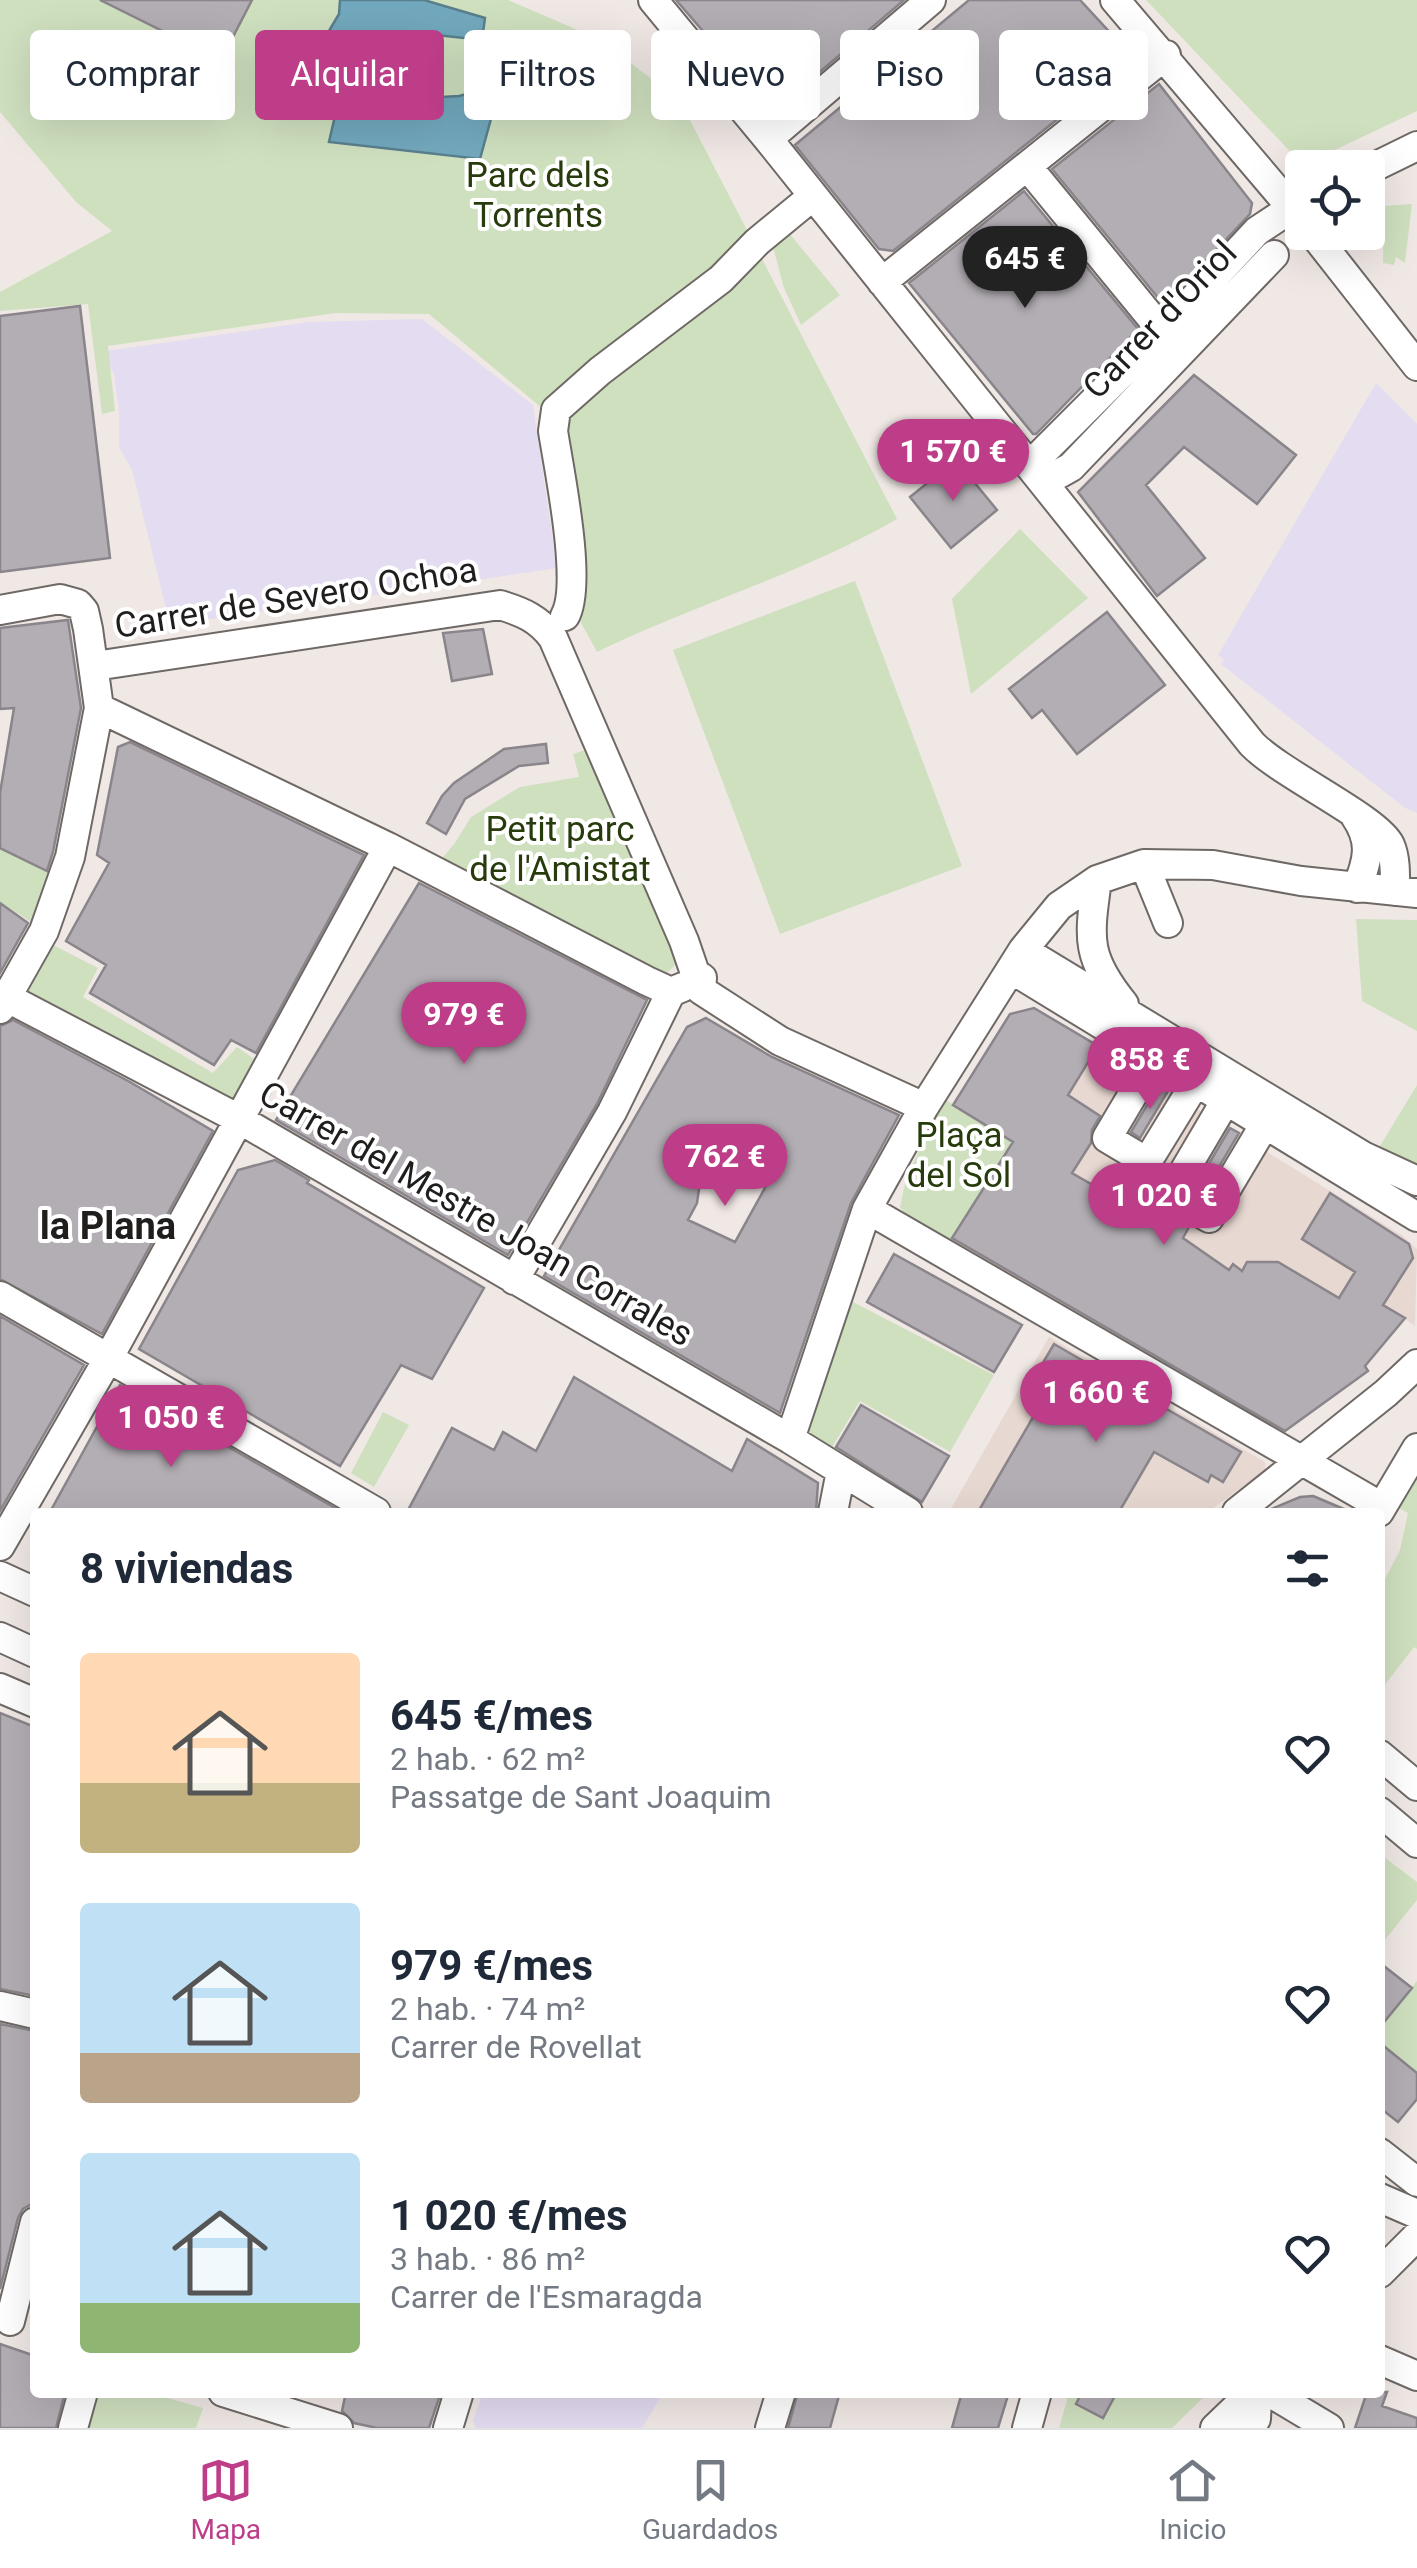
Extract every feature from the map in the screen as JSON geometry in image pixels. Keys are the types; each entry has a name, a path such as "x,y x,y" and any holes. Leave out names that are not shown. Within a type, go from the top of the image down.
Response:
{"street":[{"path":"653,0 882,282 1043,471 1252,744 1280,768 1378,829 1390,846 1406,892 1213,865 1144,864 1097,880 1059,906 1017,959 924,1107 867,1209 790,1439"},
{"path":"768,139 931,0"},
{"path":"1116,0 1285,195"},
{"path":"882,282 1166,56"},
{"path":"1385,162 1417,146"},
{"path":"1027,166 1163,332"},
{"path":"566,616 571,606 570,559 554,421 556,410 600,370 721,279 757,242 802,205"},
{"name":"Carrer d'Oriol","path":"1043,471 1257,231 1285,217"},
{"path":"1326,250 1417,366"},
{"name":"Carrer d'Oriol","path":"1043,471 1071,466 1274,255"},
{"path":"0,610 60,599 78,604 84,611 99,708 70,857 44,931 2,1000"},
{"name":"Carrer de Severo Ochoa","path":"95,666 500,605 526,613 554,638 684,941 688,986"},
{"path":"99,708 688,986 780,1041 924,1107"},
{"path":"1355,816 1368,840 1369,852 1357,888"},
{"path":"0,1546 108,1359 388,847"},
{"path":"1144,864 1156,920"},
{"path":"1097,880 1090,938 1095,958 1105,981 1134,1017"},
{"path":"1017,959 1134,1017 1363,1156 1417,1181"},
{"path":"1017,959 1156,1057 1417,1217"},
{"path":"514,1280 688,986"},
{"name":"Carrer del Mestre Joan Corrales","path":"2,1000 237,1118 790,1439 901,1508"},
{"path":"1156,1057 1107,1138 1147,1162 1196,1082"},
{"path":"1226,1100 1170,1195 1209,1218 1265,1124"},
{"path":"867,1209 1378,1508"},
{"path":"0,1296 368,1508"},
{"path":"1241,1508 1302,1463 1417,1364"},
{"path":"1382,1508 1417,1448"},
{"path":"833,1508 841,1471"},
{"path":"0,1576 30,1590"},
{"path":"0,1638 30,1650"},
{"path":"0,1688 30,1700"},
{"path":"1385,1759 1417,1786"},
{"path":"1385,1816 1417,1843"},
{"path":"0,2006 30,2013"},
{"path":"1385,2157 1417,2182"},
{"path":"1385,2200 1417,2214"},
{"path":"1385,2268 1417,2236"},
{"path":"15,2323 30,2247"},
{"path":"1385,2362 1417,2376"},
{"path":"73,2428 81,2398"},
{"path":"241,2398 338,2428"},
{"path":"448,2428 458,2398"},
{"path":"770,2428 779,2398"},
{"path":"1027,2428 1035,2398"},
{"path":"1217,2428 1240,2404 1254,2398"},
{"path":"1247,2428 1256,2418 1262,2398"},
{"path":"1271,2398 1329,2428"}],"shaded area":[{"path":"422,319 533,405 557,568 170,625 132,470 119,447 119,410 106,351 308,322"},
{"path":"1376,383 1417,424 1417,813 1405,808 1221,664 1224,660 1218,655"},
{"path":"1034,1008 1403,1236 1417,1249 1415,1326 1405,1319 1365,1366 1368,1371 1280,1434 949,1243 1013,1142 953,1105 1010,1014"},
{"path":"1049,1337 1265,1462 1265,1470 1213,1508 951,1508"},
{"path":"481,2398 660,2398 642,2428 476,2428 473,2420"}],"green space":[{"name":"Parc dels Torrents","path":"0,0 508,0 578,30 464,30 464,120 631,120 631,63 651,79 651,120 690,120 897,519 786,573 597,652 555,575 558,525 543,409 429,314 336,313 108,346 115,411 102,414 88,304 0,311 0,292 112,231 76,202 0,112"},
{"path":"1146,0 1417,0 1417,111 1335,150 1289,150"},
{"path":"1412,204 1405,263 1396,257 1394,265 1383,263 1385,206"},
{"path":"789,233 840,295 801,325 784,288 773,247"},
{"path":"1020,529 1088,598 971,694 952,599"},
{"path":"855,581 962,866 780,934 673,650"},
{"name":"Petit parc de l'Amistat","path":"591,748 681,959 665,975 437,864 471,817 520,787 579,777 573,754"},
{"path":"0,848 59,877 37,926 0,902"},
{"path":"1356,919 1417,920 1417,1031 1362,1001"},
{"path":"53,945 98,968 83,997 213,1073 237,1047 263,1065 235,1114 17,995"},
{"path":"1417,1085 1417,1168 1377,1151"},
{"name":"Plaça del Sol","path":"943,1098 1013,1142 949,1243 912,1223 900,1207 906,1179"},
{"path":"851,1301 994,1375 950,1452 860,1401 828,1454 797,1436"},
{"path":"383,1412 409,1425 374,1487 351,1473"},
{"path":"1417,1472 1417,1649 1414,1647 1385,1685 1385,1579 1400,1550 1408,1513 1397,1507"},
{"path":"1385,1858 1417,1882 1417,1900 1385,1940"},
{"path":"1417,1981 1417,2073 1385,2047 1385,2021"},
{"path":"93,2398 167,2398 203,2408 196,2428 83,2428"},
{"path":"1068,2398 1203,2398 1172,2428 1059,2428"}],"water":[{"path":"340,0 424,0 485,18 483,30 464,30 464,38 444,36 444,30 330,30 339,14"},
{"path":"464,95 464,120 491,120 480,159 329,142 334,120 444,120 444,97"}],"building":[{"path":"100,0 252,0 235,33 160,30"},
{"path":"676,0 904,0 869,30 840,30 840,55 820,72 820,30 702,30"},
{"path":"969,0 1080,0 1108,30 999,30 999,120 1056,120 893,251 879,249 795,145 840,108 840,120 979,120 979,30 933,30"},
{"path":"1159,84 1252,203 1250,214 1164,305 1052,169 1114,120 1148,120 1148,93"},
{"path":"1024,191 1138,329 1036,434 909,283"},
{"path":"80,306 110,558 0,572 0,316"},
{"path":"1194,375 1296,455 1257,504 1184,447 1146,485 1205,558 1157,596 1078,492"},
{"path":"956,460 997,510 951,548 910,497"},
{"path":"1107,612 1165,685 1077,754 1042,710 1032,718 1009,689"},
{"path":"68,620 81,708 47,871 0,848 0,793 14,708 0,709 0,628"},
{"path":"483,629 492,674 452,681 443,633"},
{"path":"130,742 364,855 256,1053 231,1040 214,1065 90,993 106,965 66,941 109,863 97,855 118,747"},
{"path":"546,744 548,763 519,766 465,799 446,834 427,823 454,783 504,749"},
{"path":"419,883 647,1000 597,1104 508,1255 276,1120"},
{"path":"0,903 28,923 0,973"},
{"path":"1034,1008 1098,1046 1068,1095 1100,1116 1092,1130 1091,1143 1072,1173 1165,1227 1171,1216 1189,1227 1183,1238 1229,1270 1233,1264 1242,1271 1247,1262 1278,1262 1339,1298 1355,1272 1302,1239 1330,1193 1409,1244 1413,1258 1383,1305 1405,1318 1365,1366 1368,1371 1285,1431 952,1238 1013,1142 953,1105 1010,1014"},
{"path":"706,1018 772,1057 899,1115 851,1203 780,1413 544,1276 687,1027","holes":["718,1134 782,1157 735,1242 688,1220 697,1203 704,1153"]},
{"path":"13,1020 213,1131 102,1334 0,1279 0,1026"},
{"path":"1159,1085 1168,1091 1140,1138 1131,1132"},
{"path":"1230,1128 1239,1133 1203,1194 1194,1189"},
{"path":"275,1160 484,1288 432,1379 401,1365 340,1466 139,1349 238,1170"},
{"path":"894,1254 1022,1325 994,1372 867,1302"},
{"path":"0,1316 84,1365 0,1511"},
{"path":"1054,1344 1241,1452 1223,1482 1211,1475 1208,1482 1154,1452 1121,1508 980,1508 1050,1388 1037,1381 1044,1368 1041,1366"},
{"path":"574,1377 732,1471 747,1439 818,1483 816,1508 409,1508 452,1428 494,1450 503,1432 536,1451"},
{"path":"120,1385 335,1508 52,1508"},
{"path":"861,1405 949,1456 922,1502 836,1447"},
{"path":"1313,1496 1342,1508 1274,1508"},
{"path":"0,1713 30,1725 30,1995 0,1989"},
{"path":"1385,1967 1412,1988 1385,2021"},
{"path":"0,2024 30,2030 30,2205 18,2218 0,2289"},
{"path":"1385,2047 1417,2073 1417,2099 1398,2122 1385,2112"},
{"path":"0,2344 30,2354 30,2398 64,2398 56,2428 0,2428"},
{"path":"345,2398 439,2398 429,2428 377,2428 354,2423 342,2411"},
{"path":"796,2398 838,2398 830,2428 788,2428"},
{"path":"960,2398 1007,2398 998,2428 952,2428"},
{"path":"1079,2398 1114,2398 1103,2418 1076,2404"},
{"path":"1365,2398 1385,2398 1382,2406 1417,2418 1417,2428 1355,2428"}],"district":[{"name":"la Plana","path":"108,1226"}]}
